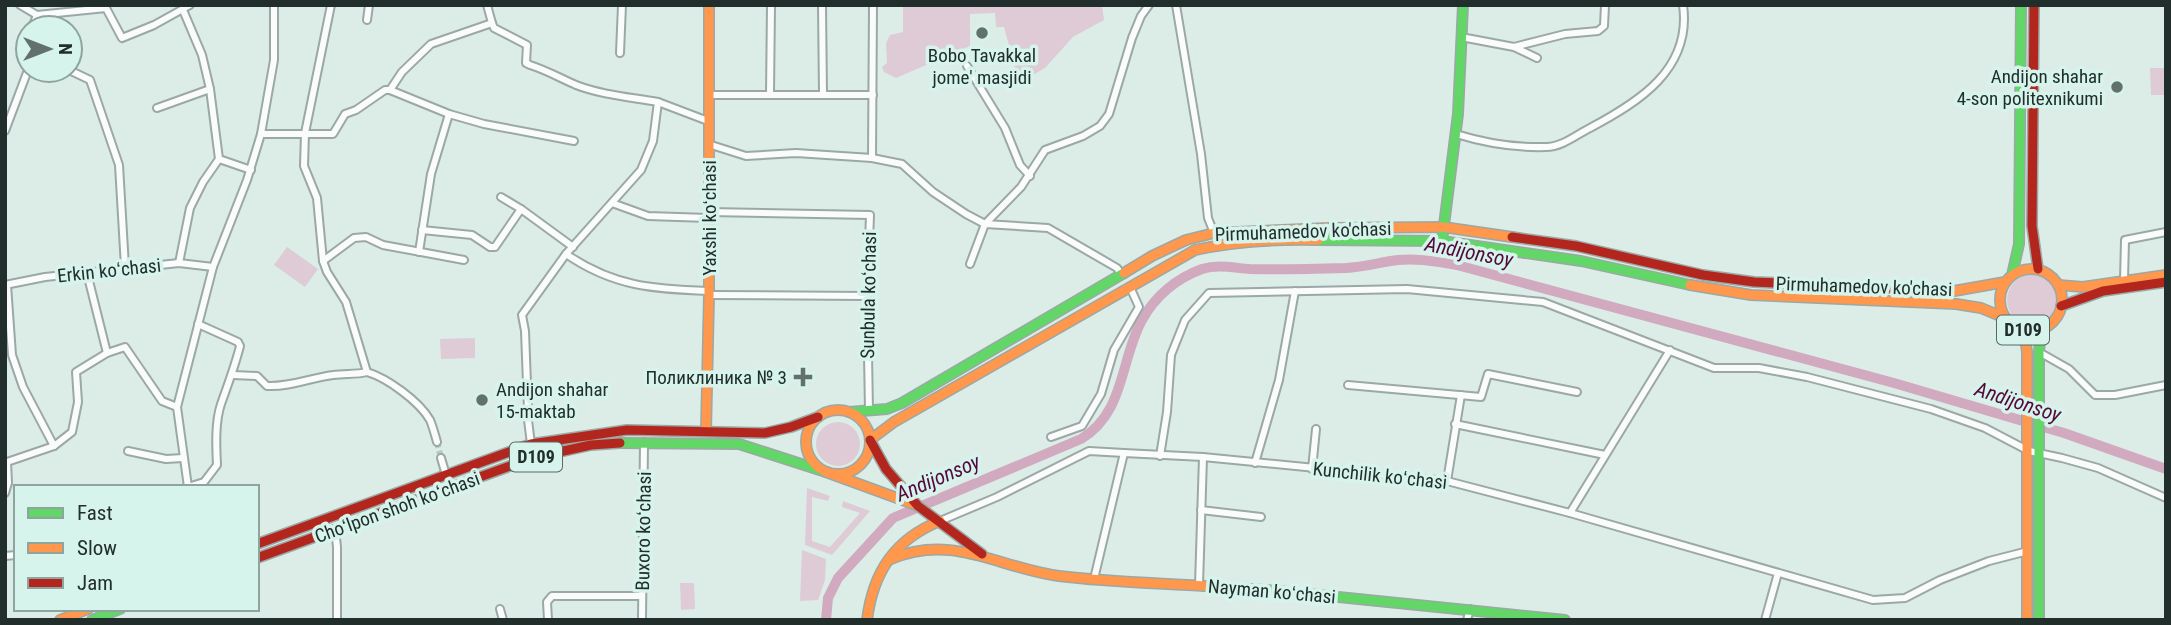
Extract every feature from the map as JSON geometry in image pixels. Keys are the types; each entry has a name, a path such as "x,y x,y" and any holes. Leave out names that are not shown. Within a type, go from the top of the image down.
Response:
{"main road":[{"name":"Yaxshi koʻchasi","path":"706,431 709,5"},
{"path":"1442,241 1456,134 1463,5"},
{"name":"D109","path":"2021,5 2019,244 1999,300 2009,322 2028,331 2045,328 2056,319 2061,306 2058,285"},
{"path":"2035,5 2032,226 2038,270 2046,273 2058,285 2083,287 2166,275"},
{"name":"Pirmuhamedov ko'chasi","path":"849,412 887,410 902,403 1152,256 1186,240 1214,233 1329,228 1443,228 1576,246 1703,275 1754,282 1954,291 2009,278"},
{"name":"Pirmuhamedov ko'chasi","path":"870,439 894,422 1195,250 1218,245 1285,239 1442,241 1581,261 1751,295 1956,304 1981,308 2009,322"},
{"name":"D109","path":"2009,278 2029,269 2038,270"},
{"path":"2061,306 2103,291 2166,282"},
{"path":"2009,322 2026,344 2029,435 2027,620"},
{"path":"2039,620 2039,352 2045,328"},
{"name":"D109","path":"818,417 833,410 849,412"},
{"path":"849,412 863,423 886,469 918,506 982,554"},
{"path":"818,417 811,425 806,447 817,466 826,472"},
{"name":"Choʻlpon shoh koʻchasi","path":"259,543 531,444 609,432 765,433 818,417"},
{"name":"D109","path":"826,472 847,473 857,468 864,460 870,439"},
{"name":"Choʻlpon shoh koʻchasi","path":"259,557 532,458 583,447 644,442 739,444 918,506"},
{"path":"331,516 335,529"},
{"path":"867,620 871,592 891,559 918,530 940,521"},
{"path":"891,559 922,549 982,554"},
{"name":"Nayman koʻchasi","path":"982,554 1047,575 1199,585 1564,620"},
{"path":"60,620 83,611"},
{"path":"93,620 115,611"}],"street":[{"path":"20,5 35,14"},
{"path":"47,14 106,8 122,38 154,25 190,5"},
{"path":"188,485 177,407 214,267 251,170 261,134 274,60 274,5"},
{"path":"331,5 305,133 304,166 317,198 323,261 346,302 367,372"},
{"path":"367,20 369,5"},
{"path":"487,5 494,28 527,45 526,63 575,84 605,93 658,102 708,121"},
{"path":"620,53 622,5"},
{"path":"771,5 771,94"},
{"path":"822,5 822,94"},
{"path":"872,158 873,5"},
{"path":"970,264 985,224 1030,176 1045,150 1083,136 1100,126 1109,114 1132,38 1149,5"},
{"path":"1176,5 1201,154 1207,208 1214,233"},
{"path":"1514,47 1565,34 1598,31 1604,26 1605,5"},
{"path":"1456,134 1500,145 1548,147 1568,141 1614,116 1652,88 1668,71 1685,29 1683,5"},
{"path":"179,262 190,208 219,159 210,89 202,55 183,10"},
{"path":"390,90 402,72 431,44 492,23"},
{"path":"1461,37 1514,47 1537,58"},
{"path":"967,66 1006,128 1020,165 1030,176"},
{"path":"84,76 90,79 119,165 125,267"},
{"path":"5,131 22,84"},
{"path":"157,107 210,89"},
{"path":"261,134 334,134 345,114 356,110 381,90 390,90 449,114 484,124 574,142"},
{"path":"709,95 873,95"},
{"path":"528,410 525,328 522,315 566,254 641,170 653,141 658,102"},
{"path":"419,252 431,174 449,114"},
{"path":"708,144 746,156 796,153 872,158 902,163 933,192 985,224 1048,228 1117,268 1122,275"},
{"path":"219,159 251,170"},
{"path":"501,197 573,247"},
{"path":"612,203 648,216 708,215"},
{"path":"422,230 472,235 490,247 495,247 521,209"},
{"name":"Sunbula koʻchasi","path":"708,215 870,215 867,296 869,412"},
{"path":"2124,280 2126,240 2166,232"},
{"path":"323,261 358,237 366,237 383,245 464,260"},
{"path":"566,254 589,269 618,281 668,288 709,293 867,296"},
{"name":"Erkin koʻchasi","path":"6,285 45,276 179,262 214,267"},
{"path":"87,273 107,353"},
{"path":"6,285 12,355 23,387 54,446"},
{"path":"1051,437 1082,426 1101,394 1114,351 1139,307 1130,287"},
{"path":"1160,456 1167,412 1171,355 1185,320 1209,293 1406,289 1543,302 1714,368 1771,370 1931,409 1985,428 2029,451 2098,468 2166,498"},
{"path":"1255,463 1279,380 1296,291"},
{"path":"194,485 204,482 218,465 216,449 220,406 233,375 240,344 198,324"},
{"path":"5,493 8,483 7,462 54,446 72,432 78,402 76,372 107,353 125,347 162,401 177,407"},
{"path":"1570,513 1670,350"},
{"path":"2039,352 2068,369 2095,395 2115,395 2166,385"},
{"path":"233,375 257,376 267,386 279,386 337,374 367,372 379,376 418,406 429,420 437,442"},
{"path":"1348,385 1480,397 1488,374 1577,391"},
{"path":"1447,481 1461,395"},
{"path":"528,420 531,444"},
{"path":"1455,424 1605,455"},
{"path":"1312,469 1316,429"},
{"name":"Buxoro koʻchasi","path":"642,620 644,442"},
{"path":"128,451 166,459 183,458"},
{"name":"Kunchilik koʻchasi","path":"940,521 997,497 1089,451 1203,457 1447,481 1570,513 1874,600 1905,598 1940,580 1989,561 2028,551"},
{"path":"1094,579 1124,453"},
{"path":"1199,585 1203,457"},
{"path":"441,458 446,475"},
{"path":"1201,510 1261,517"},
{"path":"335,529 337,620"},
{"path":"1765,620 1778,573"},
{"path":"548,620 547,602 552,596 642,596"},
{"path":"500,609 503,620"},
{"path":"1467,620 1470,609"}],"shaded area":[{"path":"903,5 1102,5 1104,20 1073,37 1045,68 1019,83 1004,27 996,27 995,13 970,14 970,46 896,78 884,72 882,67 887,63 886,43 890,35 903,32"},
{"path":"2150,68 2166,68 2166,95 2151,95"},
{"path":"287,247 318,269 305,287 274,265"},
{"path":"2033,274 2043,276 2051,282 2057,290 2057,310 2051,318 2043,324 2033,326 2023,324 2015,318 2009,310 2007,300 2009,290 2015,282 2023,276"},
{"path":"475,338 475,358 441,359 440,339"},
{"path":"838,422 853,429 860,444 853,459 838,466 823,459 816,444 823,429"},
{"path":"807,488 830,496 828,501 812,497 812,541 830,547 860,513 842,507 843,501 870,511 832,555 805,545"},
{"path":"802,550 826,559 825,580 818,600 800,601"},
{"path":"680,583 694,583 695,609 681,610"}],"waterway":[{"name":"Andijonsoy","path":"826,620 828,598 838,578 893,518 1081,439 1095,428 1114,400 1135,336 1147,311 1175,283 1202,269 1214,267 1346,268 1406,260 1457,265 1894,383 2064,433 2166,469"}],"tunnel":[{"path":"437,442 441,458"}],"traffic: fast":[{"path":"1442,241 1458,114 1463,5"},
{"path":"2012,275 2019,244 2021,5"},
{"path":"1318,240 1442,241 1581,261 1690,285"},
{"path":"849,412 887,409 902,403 1124,273"},
{"path":"2039,620 2039,352 2045,328"},
{"path":"620,443 739,444 826,472"},
{"path":"1205,586 1565,620"},
{"path":"92,620 115,611"}],"traffic: slow":[{"path":"706,431 709,5"},
{"path":"1124,273 1186,240 1214,233 1443,227 1512,237"},
{"path":"870,440 894,422 1195,250 1256,241 1318,240"},
{"path":"2025,269 2037,269 2053,278 2060,288 2062,300 2060,312 2053,322 2037,331 2025,331 2014,326 2005,317 2000,306 2000,294 2005,283 2014,274 2025,269"},
{"path":"2058,285 2083,287 2166,275"},
{"path":"1893,288 1954,291 2005,282"},
{"path":"1690,285 1751,295 1956,304 1981,308 2005,318"},
{"path":"2012,325 2026,344 2027,352 2027,620"},
{"path":"838,410 856,416 864,424 870,442 864,460 856,468 838,474 820,468 812,460 806,442 812,424 820,416 838,410"},
{"path":"826,472 916,505"},
{"path":"867,620 875,587 889,559 910,537 940,521"},
{"path":"891,559 914,552 956,551 1059,576 1205,586"},
{"path":"60,620 83,611"}],"traffic: jam":[{"path":"2034,5 2032,226 2038,269"},
{"path":"1512,237 1576,246 1703,275 1754,282 1893,288"},
{"path":"2061,306 2103,291 2166,282"},
{"path":"259,543 531,444 627,430 765,433 818,417"},
{"path":"870,440 886,469 918,506 982,554"},
{"path":"259,557 532,458 591,445 620,443"}],"place":[{"name":"Bobo Tavakkal jome' masjidi","path":"982,33"},
{"name":"Andijon shahar 4-son politexnikumi","path":"2117,87"},
{"name":"Поликлиника № 3","path":"803,377"},
{"name":"Andijon shahar 15-maktab","path":"482,400"}]}
